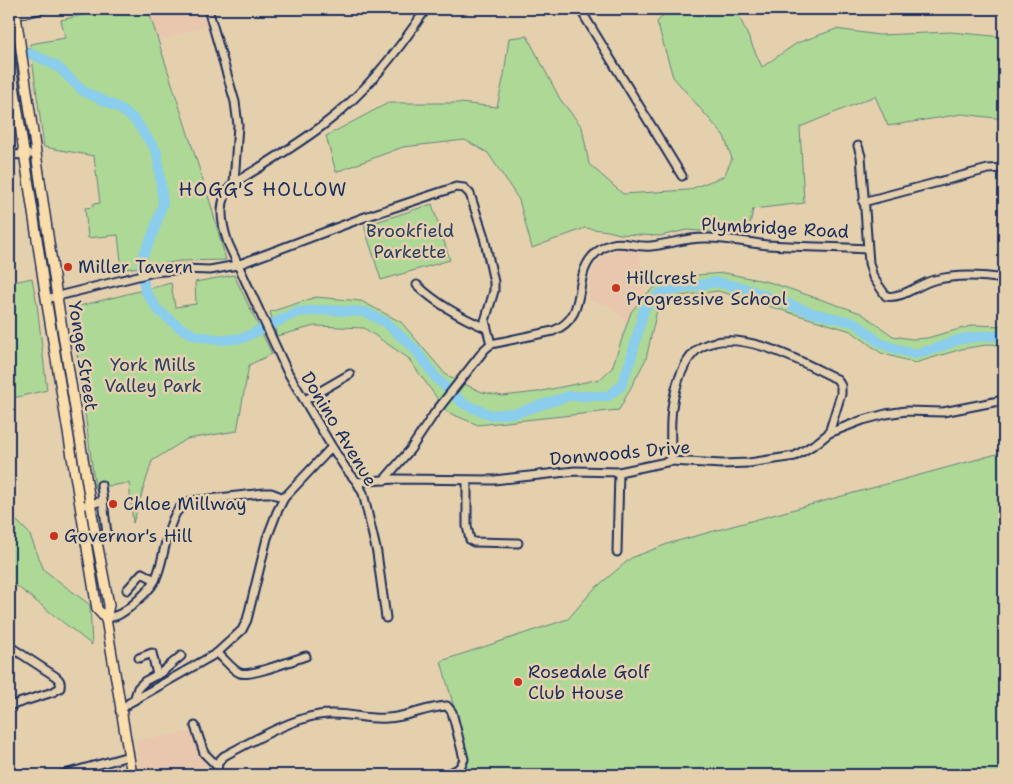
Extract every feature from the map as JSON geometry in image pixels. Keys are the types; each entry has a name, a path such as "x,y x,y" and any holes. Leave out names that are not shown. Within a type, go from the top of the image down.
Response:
{"main road":[{"name":"Yonge Street","path":"13,14 18,35 90,504 108,605 106,619 132,775"},
{"name":"Yonge Street","path":"9,52 46,299 80,506 98,608 106,619"}],"street":[{"path":"13,14 43,9"},
{"path":"208,9 236,102 238,124 234,183"},
{"path":"234,183 322,126 361,93 389,61 426,9"},
{"path":"580,9 682,176"},
{"path":"858,146 861,156 867,249 873,277 886,296 894,297 932,280 957,275 982,275 1004,279"},
{"path":"9,155 36,154"},
{"path":"863,202 988,169 1004,168"},
{"name":"Donino Avenue","path":"234,183 224,196 222,211 226,236 237,265 287,371 332,447 363,493 376,553 386,618"},
{"path":"46,299 154,272 183,269 216,269 237,265 365,217 456,187 464,188 470,194 492,269 494,291 485,321 491,344 464,374 410,450 384,480"},
{"name":"Plymbridge Road","path":"491,344 541,335 563,328 575,313 588,261 598,251 611,244 623,242 650,246 691,238 706,238 770,245 867,249"},
{"path":"417,285 444,307 486,328"},
{"path":"671,461 672,413 675,392 682,372 689,359 699,348 716,341 738,341 762,346 837,380 841,386 841,394 829,433"},
{"path":"305,400 350,374"},
{"name":"Donwoods Drive","path":"357,482 384,480 468,481 521,478 575,471 619,472 683,460 722,464 772,460 795,456 829,433 863,420 886,414 906,411 943,412 1004,400"},
{"path":"120,711 134,700 217,653 242,630 247,620 268,538 277,512 284,498 332,447"},
{"path":"617,552 619,472"},
{"path":"468,481 467,526 470,540 474,542 518,543"},
{"path":"100,485 107,534"},
{"path":"106,619 123,612 155,580 168,534 177,510 182,505 191,501 264,493 271,493 284,498"},
{"path":"80,506 103,501"},
{"path":"127,590 142,573 155,580"},
{"path":"9,646 58,678 61,684 60,688 53,692 9,706"},
{"path":"139,658 152,653 157,675"},
{"path":"217,653 233,668 244,674 261,671 306,656"},
{"path":"134,700 138,688 145,681 166,670 181,656"},
{"path":"216,775 217,766 221,758 308,717 334,714 387,718 447,706 452,712 464,759 456,773 442,775"},
{"path":"195,726 204,753 217,766"},
{"path":"61,775 129,756"}],"shaded area":[{"path":"148,9 202,9 208,25 158,41"},
{"name":"Hillcrest Progressive School","path":"630,248 639,252 645,295 631,312 626,322 609,305 587,300 593,268 600,259 608,254"},
{"path":"194,731 209,775 141,775 135,741"}],"green space":[{"path":"108,9 148,9 210,202 226,260 181,261 126,269 121,261 118,235 88,238 85,208 93,207 93,204 100,203 94,156 44,147 30,44 65,38 61,20"},
{"path":"669,9 729,9 739,16 762,67 797,43 836,29 879,35 951,32 1004,37 1004,119 962,114 888,126 875,96 800,127 804,203 753,209 748,235 687,230 660,236 620,234 585,228 532,248 519,200 488,153 465,140 403,147 336,172 326,136 388,103 460,103 497,107 509,38 527,36 560,99 582,127 589,164 623,194 688,190 724,176 732,159 724,136 673,77 657,22"},
{"name":"Brookfield Parkette","path":"432,204 450,260 381,280 364,226"},
{"path":"725,273 769,282 861,313 893,336 912,339 927,338 974,325 1004,326 1004,346 992,344 962,349 915,363 881,353 851,331 718,291 680,296 657,310 646,359 619,410 478,425 447,412 408,358 364,328 315,326 277,336 270,312 316,297 361,301 401,322 447,376 482,392 503,396 537,392 600,379 612,368 631,312 645,295 668,277"},
{"name":"York Mills Valley Park","path":"234,275 272,354 249,365 237,431 187,439 152,461 133,523 129,483 95,488 71,308 171,283 175,307 196,304 195,282"},
{"path":"32,278 37,304 47,390 9,399 9,283"},
{"path":"1004,452 1004,775 463,775 469,761 441,661 568,619 593,590 631,558 670,543"},
{"path":"9,504 12,516 29,533 44,570 90,605 92,645 9,580"}],"waterway":[{"path":"17,49 39,57 58,67 83,91 119,108 135,120 157,152 163,203 153,234 141,260 145,291 158,310 179,327 196,336 224,340 243,338 298,312 325,310 365,312 385,322 415,349 437,379 464,404 491,415 516,413 569,396 608,396 621,386 631,359 644,309 660,293 715,282 744,288 813,313 856,323 880,343 914,354 961,339 1004,336"}],"place":[{"name":"Miller Tavern","path":"68,267"},
{"name":"Hillcrest Progressive School","path":"616,288"},
{"name":"Chloe Millway","path":"113,504"},
{"name":"Governor's Hill","path":"54,536"},
{"name":"Rosedale Golf Club House","path":"518,682"}],"district":[{"name":"HOGG'S HOLLOW","path":"263,189"}]}
